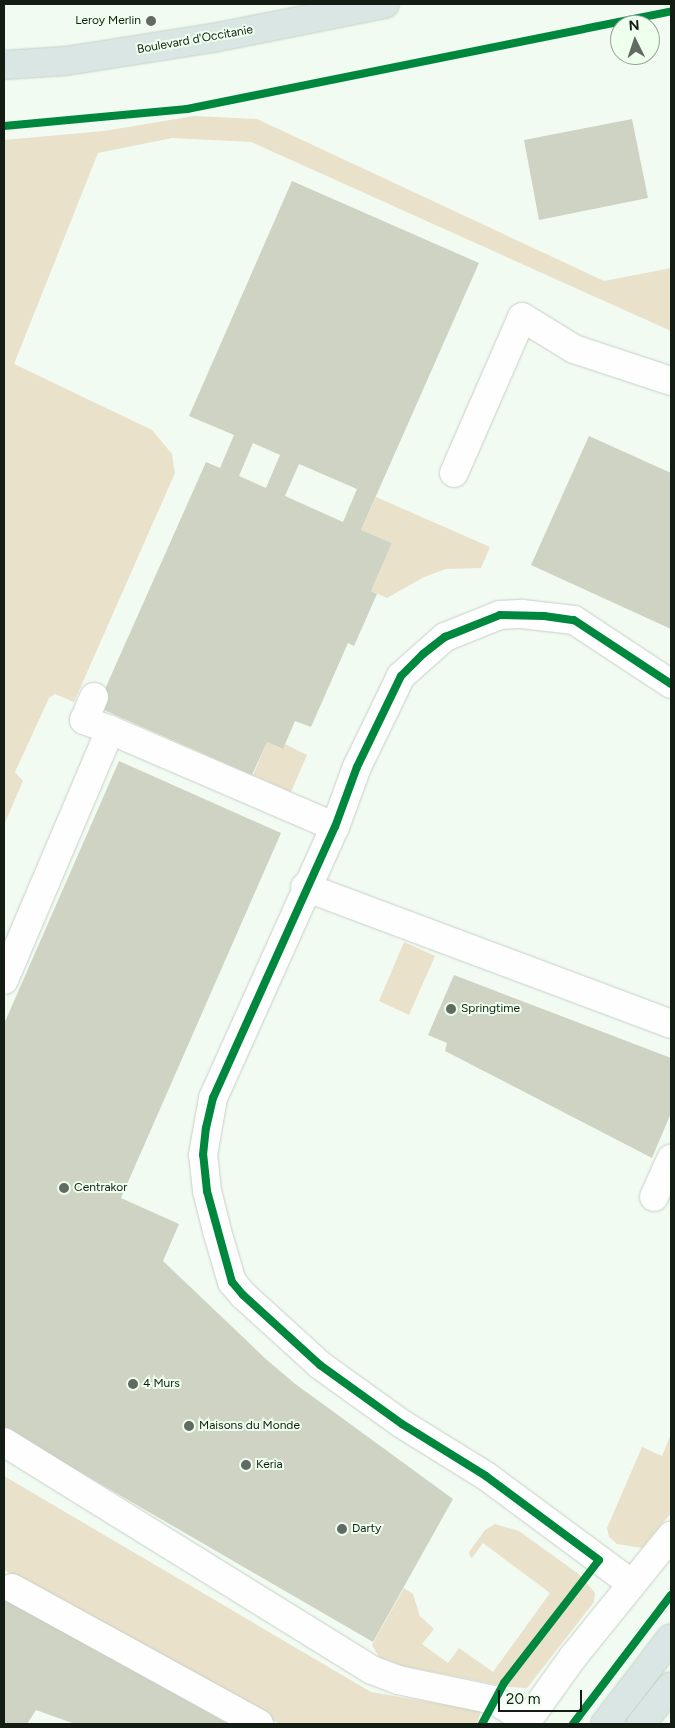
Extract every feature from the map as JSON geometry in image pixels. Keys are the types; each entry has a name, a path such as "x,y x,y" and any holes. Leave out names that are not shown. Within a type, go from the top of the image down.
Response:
{"main road":[{"name":"Boulevard d'Occitanie","path":"4,65 66,61 213,38 385,4"},
{"path":"605,1724 671,1638"},
{"path":"641,1724 671,1686"}],"lane":[{"path":"454,473 522,317 574,350 671,381"},
{"path":"632,1584 486,1476 402,1424 320,1365 270,1322 232,1282 207,1192 203,1155 206,1128 213,1098 305,887 335,827 357,767 401,676 445,637 500,615 522,614 574,620 671,684"},
{"path":"94,697 84,720 335,827"},
{"path":"4,980 110,730"},
{"path":"305,887 671,1024"},
{"path":"654,1197 671,1159"},
{"path":"4,1442 372,1670 398,1680 494,1700 526,1722 573,1657 671,1536"},
{"path":"12,1588 259,1724"}],"shaded area":[{"path":"194,116 257,119 604,281 671,268 671,331 251,142 172,138 98,153 14,364 152,430 172,454 175,473 74,702 55,694 49,698 15,772 23,781 4,825 4,140 104,131"},
{"path":"376,497 490,547 481,568 446,569 424,577 387,598 371,591 392,543 361,530"},
{"path":"267,742 282,749 285,744 307,755 291,792 253,775"},
{"path":"404,942 435,956 409,1015 379,1001"},
{"path":"671,1434 671,1513 642,1548 617,1544 609,1537 607,1528 642,1447 662,1456"},
{"path":"4,1476 371,1692 481,1711 477,1724 280,1724 4,1570"},
{"path":"495,1524 519,1531 580,1575 595,1593 594,1602 527,1688 509,1687 403,1666 379,1657 372,1645 404,1588 413,1594 420,1616 434,1629 422,1644 448,1663 459,1648 493,1672 550,1593 483,1543 472,1558 470,1556 469,1552 485,1530"}],"building":[{"path":"632,119 648,198 539,220 524,140"},
{"path":"292,181 479,263 361,530 392,543 371,591 377,594 354,646 348,643 311,727 295,721 283,749 267,742 252,775 97,707 206,462 220,468 234,435 189,416","holes":["253,443 280,455 266,488 239,476","299,464 357,489 343,522 285,496"]},
{"path":"589,436 671,473 671,629 531,565"},
{"path":"119,761 281,833 121,1198 179,1224 163,1261 267,1360 294,1383 453,1499 373,1642 4,1428 4,1024"},
{"path":"454,975 671,1058 671,1113 652,1158 445,1051 447,1043 428,1035"},
{"path":"4,1599 229,1724 75,1724 36,1710 27,1724 4,1724"}],"cycle path":[{"path":"4,126 187,109 671,11"},
{"path":"482,1724 504,1683 599,1560 486,1476 402,1424 320,1365 243,1295 232,1282 207,1191 203,1155 206,1128 213,1098 335,827 357,767 401,676 423,654 445,637 500,615 544,616 574,620 671,684"},
{"path":"573,1724 671,1595"}],"place":[{"name":"Leroy Merlin","path":"151,21"},
{"name":"Springtime","path":"451,1009"},
{"name":"Centrakor","path":"64,1188"},
{"name":"4 Murs","path":"133,1384"},
{"name":"Maisons du Monde","path":"189,1426"},
{"name":"Keria","path":"246,1465"},
{"name":"Darty","path":"342,1529"}]}
